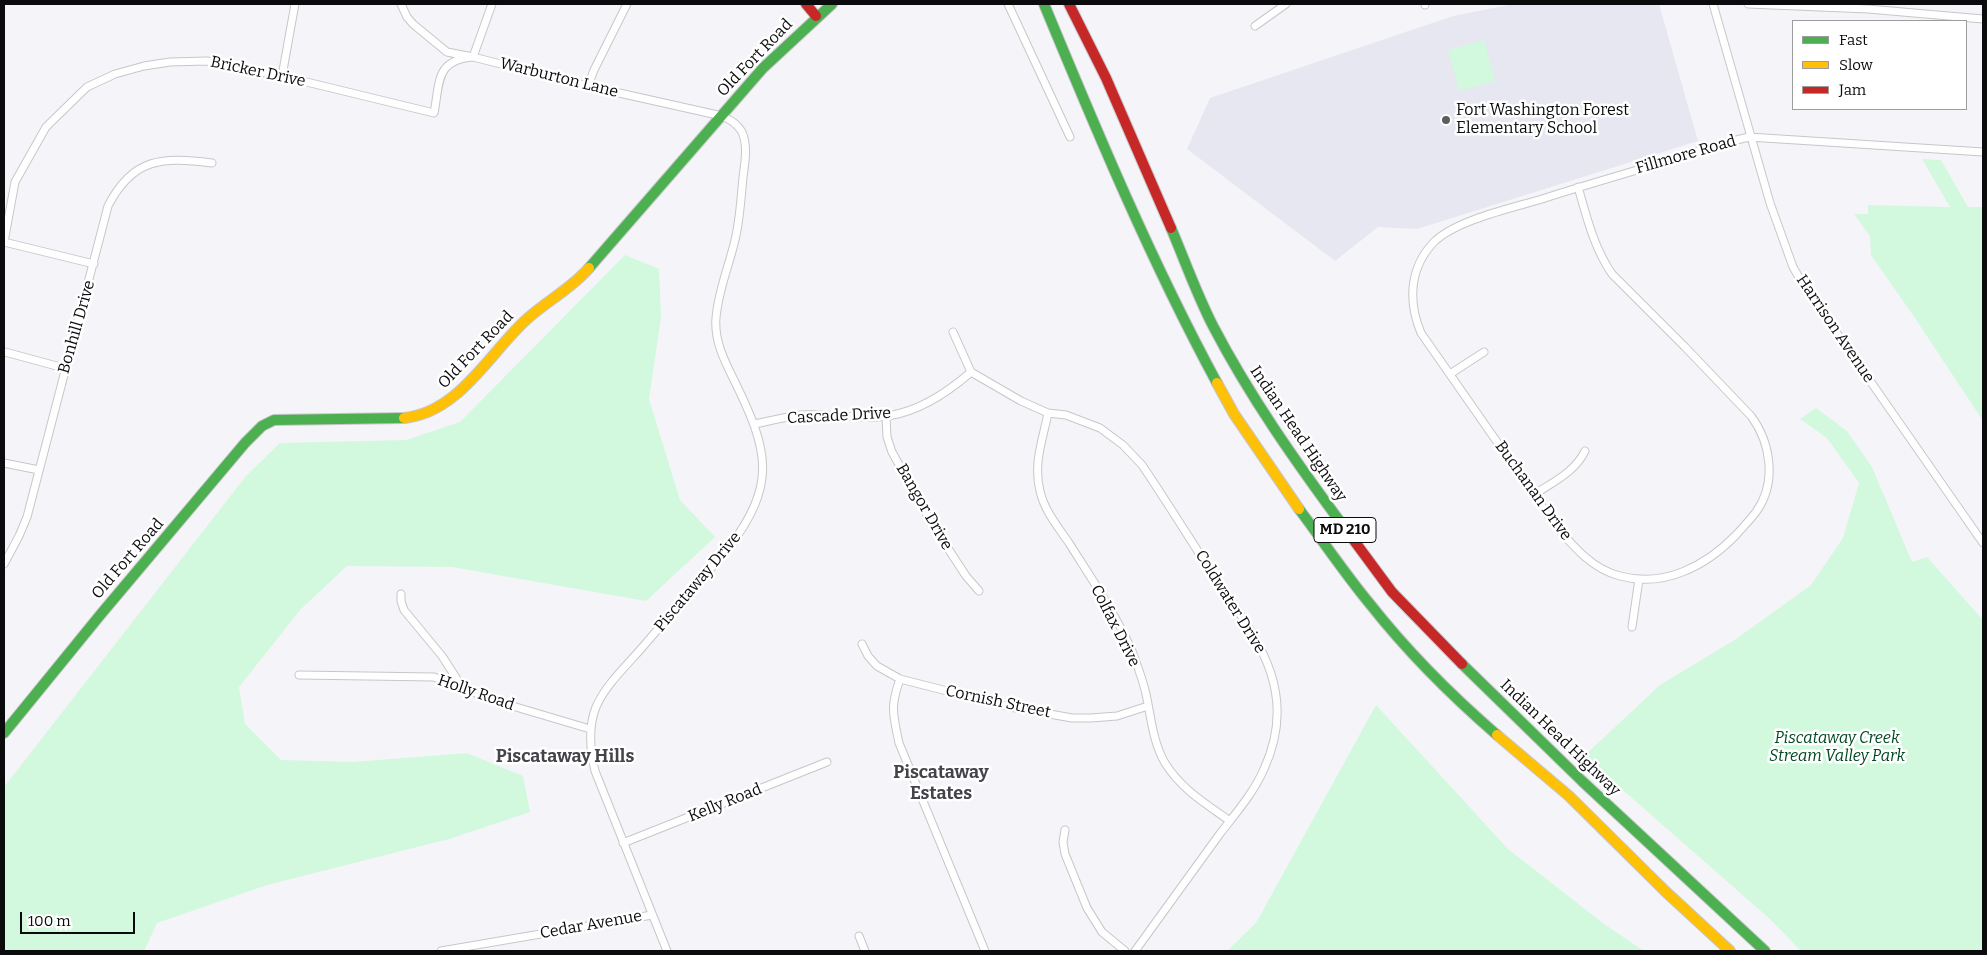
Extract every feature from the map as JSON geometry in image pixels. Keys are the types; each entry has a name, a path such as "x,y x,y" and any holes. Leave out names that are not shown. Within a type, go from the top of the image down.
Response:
{"main road":[{"path":"806,4 816,16"},
{"name":"Old Fort Road","path":"4,733 101,614 245,443 262,426 274,420 388,419 410,417 433,409 454,397 508,337 528,318 584,274 763,68 816,16 832,4"},
{"name":"MD 210","path":"1044,4 1091,117 1183,320 1234,414 1294,502 1370,606 1413,653 1473,714 1569,796 1665,891 1730,951"},
{"name":"Indian Head Highway","path":"1069,4 1106,78 1212,324 1232,362 1282,442 1341,524 1392,592 1440,643 1582,781 1744,930 1764,951"}],"street":[{"path":"282,76 294,4"},
{"path":"401,4 407,17 413,24 447,52 473,57 492,4"},
{"path":"588,86 627,4"},
{"path":"1008,4 1070,137"},
{"path":"1255,26 1286,4"},
{"name":"Harrison Avenue","path":"1713,4 1749,137 1782,240 1793,267 1804,286 1983,543"},
{"path":"1748,4 1869,7 1983,19"},
{"name":"Warburton Lane","path":"434,114 444,69 450,62 473,57 588,86 722,116"},
{"name":"Bricker Drive","path":"94,264 4,242 16,182 46,127 87,87 115,74 144,66 170,62 207,61 282,76 434,114"},
{"name":"Piscataway Drive","path":"667,951 595,771 591,751 590,729 597,705 606,691 728,549 748,520 758,501 763,478 763,454 755,424 724,360 716,328 719,300 739,220 746,154 745,140 739,128 733,121 722,116"},
{"name":"Fillmore Road","path":"1485,217 1716,145 1749,137 1983,152"},
{"name":"Bonhill Drive","path":"4,564 27,517 64,368 94,264 108,206 115,193 132,174 154,162 167,159 212,163"},
{"name":"Buchanan Drive","path":"1485,217 1458,226 1435,241 1422,257 1413,282 1412,294 1415,319 1425,340 1556,525 1577,551 1619,576 1639,579 1663,578 1705,562 1728,543 1758,510 1765,494 1769,477 1768,455 1758,426 1750,416 1608,268 1596,247 1578,187"},
{"path":"953,332 971,372"},
{"path":"5,352 64,368"},
{"path":"1450,374 1484,352"},
{"name":"Cascade Drive","path":"755,424 800,415 886,416 913,409 935,399 949,391 971,372"},
{"name":"Coldwater Drive","path":"971,372 1016,398 1048,413 1084,421 1100,428 1123,445 1142,466 1252,632 1264,654 1275,689 1277,715 1274,738 1270,753 1256,785 1135,951"},
{"name":"Colfax Drive","path":"1048,413 1037,465 1037,476 1044,504 1122,632 1135,660 1157,744 1171,772 1190,792 1230,820"},
{"name":"Bangor Drive","path":"886,416 887,437 892,452 932,524 966,576 979,591"},
{"path":"1535,494 1570,471 1578,463 1585,451"},
{"path":"4,463 39,470"},
{"path":"1632,626 1639,579"},
{"path":"401,594 404,610 438,651 462,687"},
{"name":"Cornish Street","path":"862,644 868,656 877,666 900,678 1010,706 1072,718 1092,718 1117,716 1148,706"},
{"name":"Holly Road","path":"299,674 434,677 499,702 590,729"},
{"path":"900,678 894,695 893,709 899,743 985,951"},
{"name":"Kelly Road","path":"623,843 827,762"},
{"path":"1065,830 1063,842 1065,854 1087,908 1102,932 1125,951"},
{"name":"Cedar Avenue","path":"441,951 652,915"},
{"path":"859,936 865,951"}],"shaded area":[{"name":"Fort Washington Forest Elementary School","path":"1513,4 1659,4 1698,141 1417,229 1378,227 1335,261 1187,149 1210,98 1453,16"}],"green space":[{"path":"1484,40 1495,81 1459,91 1448,50"},
{"path":"1922,159 1941,160 1968,207 1983,207 1983,421 1871,255 1870,236 1854,214 1868,214 1868,205 1950,207"},
{"path":"625,255 659,269 661,317 649,399 680,500 715,537 646,601 452,567 347,566 301,609 239,687 245,724 281,760 353,762 467,753 523,776 530,812 449,839 267,885 157,923 144,951 4,951 4,787 246,476 280,443 406,440 460,422"},
{"name":"Piscataway Creek Stream Valley Park","path":"1816,408 1847,431 1872,467 1912,562 1927,557 1983,620 1983,951 1801,951 1771,920 1584,756 1660,685 1736,639 1811,585 1843,538 1859,483 1827,438 1800,419"},
{"path":"1376,705 1508,849 1604,924 1644,951 1227,951 1256,923"}],"traffic: fast":[{"path":"589,268 763,68 832,4"},
{"path":"1044,4 1147,243 1217,383"},
{"path":"1171,228 1213,326 1242,378 1274,429 1344,527"},
{"path":"4,733 101,614 245,443 262,426 274,420 404,418"},
{"path":"1299,509 1384,622 1447,689 1497,735"},
{"path":"1462,664 1582,781 1765,951"}],"traffic: slow":[{"path":"404,418 424,414 441,405 457,393 527,319 575,282 589,268"},
{"path":"1217,383 1234,414 1299,509"},
{"path":"1497,735 1569,796 1665,891 1730,951"}],"traffic: jam":[{"path":"806,4 816,16"},
{"path":"1069,4 1106,78 1171,228"},
{"path":"1344,527 1392,592 1462,664"}],"place":[{"name":"Fort Washington Forest Elementary School","path":"1446,120"}],"district":[{"name":"Piscataway Hills","path":"565,757"},
{"name":"Piscataway Estates","path":"941,783"}]}
